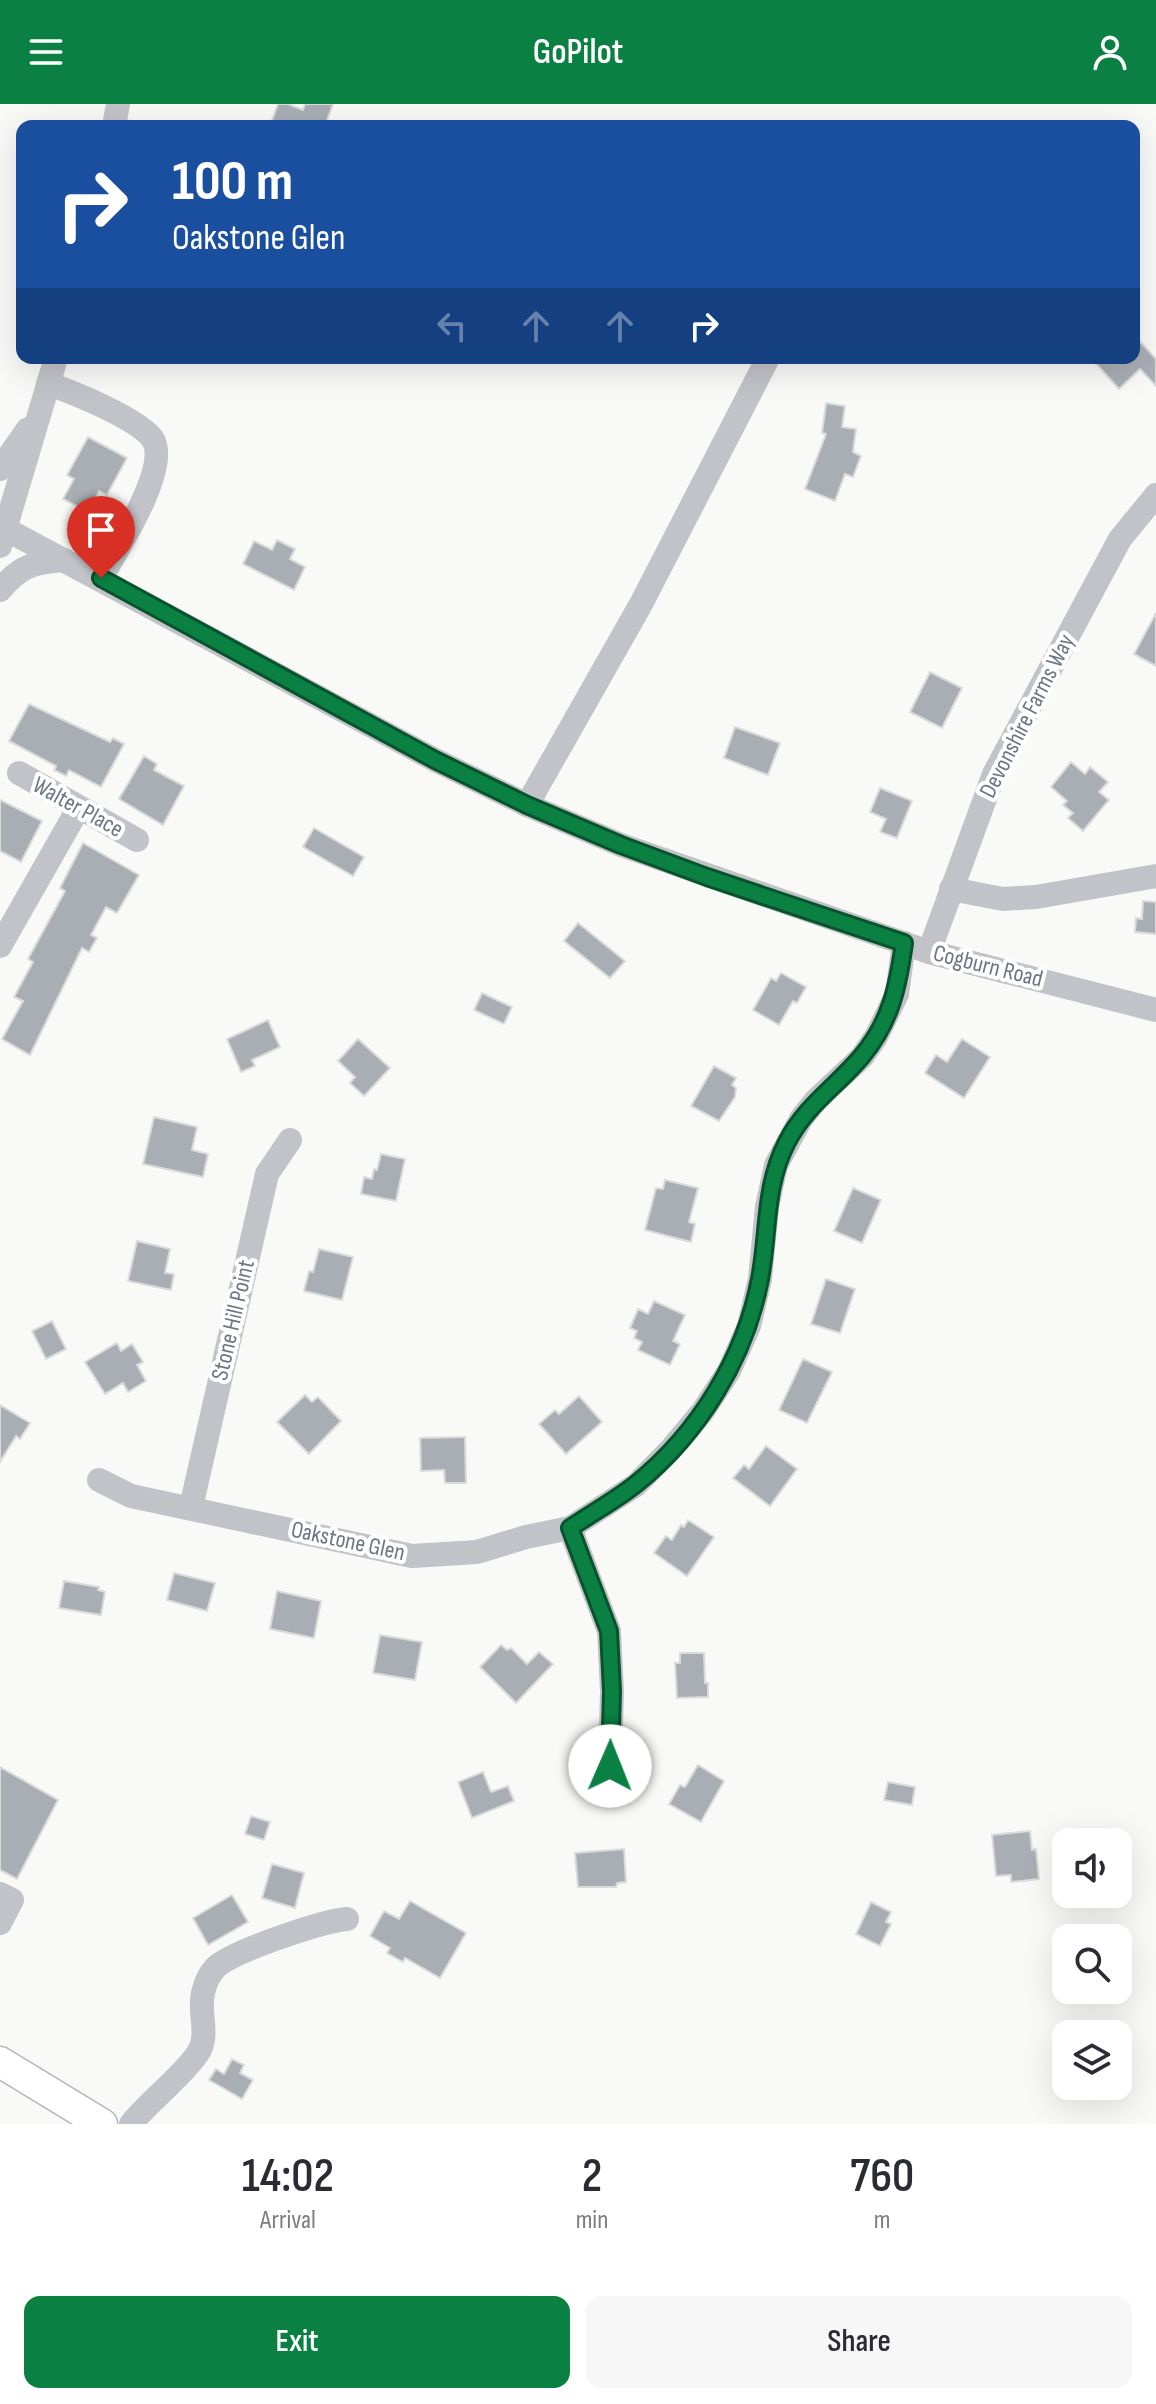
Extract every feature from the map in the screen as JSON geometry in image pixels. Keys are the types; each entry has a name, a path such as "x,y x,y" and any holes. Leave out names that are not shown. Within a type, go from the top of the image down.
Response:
{"main road":[{"path":"0,2062 102,2124"}],"street":[{"path":"2,533 54,364"},
{"path":"527,805 641,604 765,364"},
{"path":"48,384 98,404 153,439 157,465 146,495 101,578"},
{"path":"0,469 39,414"},
{"name":"Devonshire Farms Way","path":"929,952 994,774 1120,539 1156,495"},
{"name":"Cogburn Road","path":"2,533 101,578 435,760 527,805 621,845 929,952 1156,1010"},
{"path":"0,590 20,569 46,561 64,560"},
{"name":"Walter Place","path":"19,773 137,840"},
{"path":"0,946 78,809"},
{"path":"951,889 1003,899 1036,897 1156,876"},
{"name":"Oakstone Glen","path":"99,1480 131,1496 412,1556 477,1552 570,1528 636,1485 703,1411 729,1371 749,1326 760,1279 767,1207 776,1165 801,1119 816,1100 862,1057 876,1037 897,994 904,943"},
{"name":"Stone Hill Point","path":"191,1507 267,1174 290,1140"},
{"path":"570,1528 609,1631 612,1691 610,1766"},
{"path":"0,1894 12,1900 0,1923"},
{"path":"131,2124 198,2053 204,2035 200,2010 202,1995 207,1979 216,1967 240,1954 312,1926 347,1919"}],"building":[{"path":"278,104 303,110 305,104 333,104 327,120 272,120"},
{"path":"1140,342 1156,359 1156,386 1140,369 1119,389 1096,364 1140,364"},
{"path":"826,403 845,406 842,427 856,429 853,452 861,456 853,477 845,474 835,501 805,489 826,434 822,433"},
{"path":"88,437 127,458 107,495 99,491 88,512 63,499 74,479 67,475"},
{"path":"277,540 295,549 290,559 305,567 294,590 243,564 254,541 272,550"},
{"path":"1156,613 1156,666 1134,654"},
{"path":"930,672 962,688 942,728 910,712"},
{"path":"29,704 110,742 113,738 124,744 101,787 69,770 66,776 54,770 56,766 9,741"},
{"path":"735,727 780,743 768,775 724,758"},
{"path":"144,756 157,764 154,770 184,786 163,825 119,799"},
{"path":"1071,762 1085,774 1090,767 1108,782 1099,792 1109,800 1083,831 1068,818 1073,813 1063,805 1067,801 1051,787"},
{"path":"880,788 912,801 897,838 880,832 886,819 870,812"},
{"path":"0,800 42,821 21,862 0,851"},
{"path":"314,828 364,857 353,876 303,847"},
{"path":"83,843 139,875 117,913 106,907 91,935 97,938 89,952 82,948 30,1055 2,1039 23,1001 14,997 33,962 28,959 65,891 60,888"},
{"path":"1143,901 1156,902 1156,934 1135,932 1136,918 1142,919"},
{"path":"578,923 625,961 610,978 564,941"},
{"path":"781,973 806,987 797,1003 793,1001 779,1025 753,1010 771,978 776,981"},
{"path":"482,993 512,1007 504,1024 474,1010"},
{"path":"268,1020 280,1047 252,1060 255,1066 241,1072 227,1039"},
{"path":"358,1039 390,1068 364,1096 350,1083 355,1077 338,1061"},
{"path":"962,1039 990,1057 964,1098 925,1073 936,1055 947,1062"},
{"path":"714,1066 736,1078 732,1085 736,1088 735,1097 719,1121 691,1106"},
{"path":"154,1117 197,1127 192,1150 208,1154 203,1177 143,1164"},
{"path":"381,1154 405,1159 396,1201 361,1194 364,1177 372,1179"},
{"path":"665,1180 698,1188 689,1222 695,1224 691,1242 645,1230 656,1188 663,1189"},
{"path":"853,1188 881,1200 862,1243 834,1231"},
{"path":"137,1241 170,1249 165,1273 174,1274 171,1290 128,1281"},
{"path":"319,1249 353,1257 342,1300 304,1291"},
{"path":"826,1279 855,1289 840,1333 811,1324"},
{"path":"654,1301 685,1315 673,1341 680,1344 670,1365 638,1350 642,1342 634,1338 637,1331 630,1328 638,1309 648,1314"},
{"path":"52,1321 66,1349 46,1359 32,1331"},
{"path":"117,1343 121,1351 132,1344 143,1362 137,1365 146,1381 128,1392 123,1383 105,1394 85,1362"},
{"path":"803,1359 832,1372 807,1423 779,1410"},
{"path":"305,1395 312,1402 318,1397 341,1421 309,1454 277,1422"},
{"path":"579,1396 602,1422 566,1454 539,1424 555,1410 559,1414"},
{"path":"0,1405 30,1423 20,1439 16,1436 0,1462"},
{"path":"465,1437 466,1483 445,1483 444,1470 421,1471 420,1438"},
{"path":"766,1446 797,1469 770,1506 733,1478 744,1465 749,1469"},
{"path":"688,1520 714,1537 687,1576 654,1553 666,1536 672,1540"},
{"path":"174,1573 215,1583 207,1611 167,1600"},
{"path":"64,1581 99,1587 98,1590 105,1592 101,1615 59,1608"},
{"path":"277,1591 321,1601 314,1638 270,1629"},
{"path":"380,1635 422,1642 415,1680 373,1673"},
{"path":"501,1645 507,1650 511,1648 527,1664 539,1652 553,1664 516,1703 480,1667"},
{"path":"680,1653 704,1653 708,1697 677,1698 675,1663 680,1663"},
{"path":"698,1765 724,1781 701,1822 669,1804 680,1785 685,1787"},
{"path":"0,1767 58,1800 17,1879 0,1870"},
{"path":"483,1772 491,1792 508,1786 514,1801 472,1818 458,1782"},
{"path":"888,1782 915,1787 912,1805 884,1800"},
{"path":"251,1816 270,1822 264,1840 245,1834"},
{"path":"1030,1831 1032,1850 1036,1849 1039,1879 1011,1882 1011,1875 996,1876 992,1835"},
{"path":"624,1849 626,1882 617,1883 616,1887 578,1887 575,1853"},
{"path":"272,1864 304,1873 295,1908 262,1898"},
{"path":"232,1895 248,1922 208,1945 193,1918"},
{"path":"410,1901 466,1933 440,1978 405,1958 403,1962 387,1953 390,1948 370,1936 384,1911 399,1919"},
{"path":"871,1902 891,1912 886,1922 891,1924 880,1946 856,1934"},
{"path":"232,2059 244,2065 240,2073 253,2080 242,2099 209,2080 216,2069 224,2074"}],"route":[{"path":"101,578 435,760 527,805 707,877 904,943 897,994 876,1037 862,1057 816,1100 801,1119 776,1165 767,1207 760,1279 749,1326 729,1371 703,1411 656,1466 636,1485 570,1528 609,1631 612,1691 610,1766"}]}
